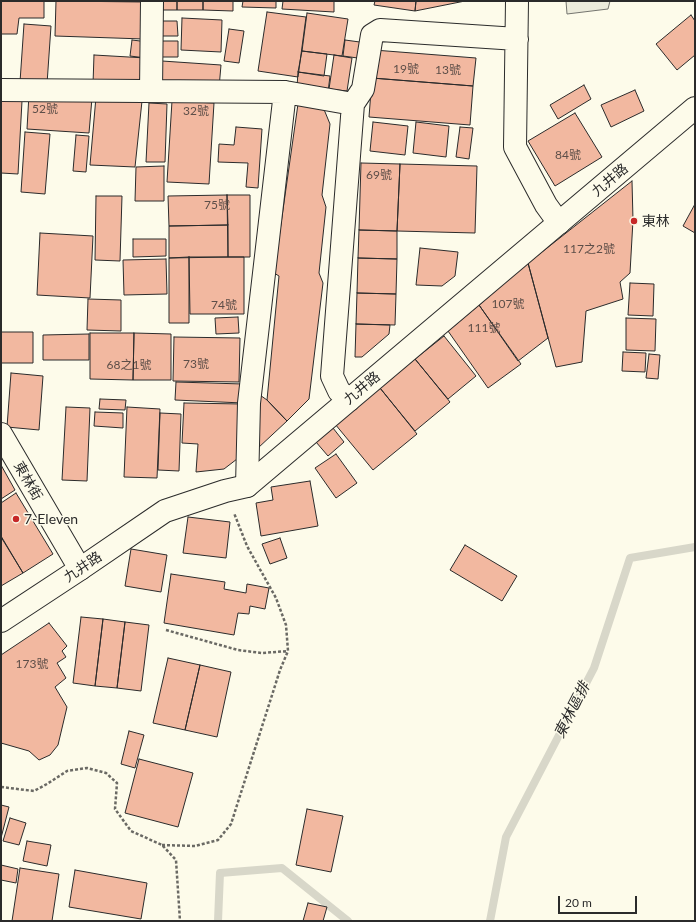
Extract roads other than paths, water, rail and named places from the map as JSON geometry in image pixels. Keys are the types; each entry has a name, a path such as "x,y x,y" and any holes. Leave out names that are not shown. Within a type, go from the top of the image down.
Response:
{"street":[{"path":"151,91 152,1"},
{"path":"517,1 515,147 546,205 559,223"},
{"path":"349,400 339,390 332,376 353,104 363,89 372,35 380,30 517,39"},
{"path":"1,90 285,92 353,104"},
{"path":"247,486 249,403 285,92"},
{"name":"九井路","path":"1,622 165,511 225,491 247,486 695,108"},
{"name":"東林街","path":"1,434 80,569"}],"waterway":[{"name":"東林區排","path":"490,921 506,837 594,668 630,558 695,547"},
{"name":"東林區排","path":"218,921 220,873 282,868 348,921"}],"place":[{"name":"東林","path":"634,221"},
{"name":"7-Eleven","path":"16,519"}]}
